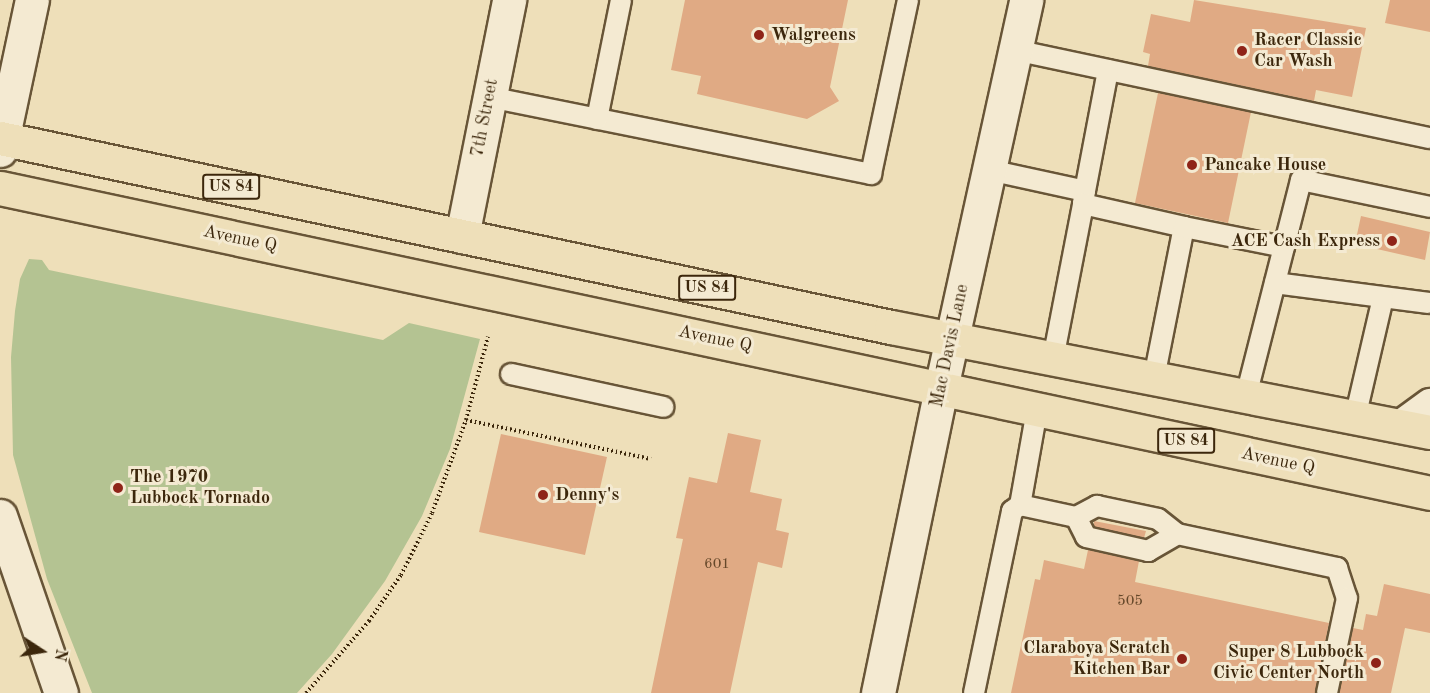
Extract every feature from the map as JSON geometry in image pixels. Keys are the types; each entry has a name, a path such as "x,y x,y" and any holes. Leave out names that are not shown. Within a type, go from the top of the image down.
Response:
{"highway":[{"name":"US 84","path":"1,142 952,339 1415,429"},
{"name":"Avenue Q","path":"0,188 1430,493"}],"street":[{"path":"1,142 32,0"},
{"name":"7th Street","path":"462,236 509,0"},
{"name":"Mac Davis Lane","path":"878,693 941,388 1026,0"},
{"path":"1415,429 1430,405"},
{"path":"0,516 62,693"}],"lane":[{"path":"597,119 621,0"},
{"path":"489,98 871,174 908,0"},
{"path":"1015,50 1430,138"},
{"path":"1053,359 1108,70"},
{"path":"989,170 1184,227 1284,247"},
{"path":"1246,396 1301,180 1430,207"},
{"path":"1154,378 1184,227"},
{"path":"1275,282 1383,298 1430,301"},
{"path":"1354,418 1383,298"},
{"path":"511,374 663,407"},
{"path":"974,693 1012,511 1020,505 1037,410"},
{"path":"1020,505 1076,517 1097,506 1158,519 1177,534 1337,568 1347,598 1327,693"},
{"path":"1076,517 1086,537 1148,551 1177,534"}],"path":[{"path":"306,693 369,621 401,575 432,513 465,420 488,337"},
{"path":"465,420 651,459"}],"green space":[{"path":"29,259 42,260 49,270 383,340 409,323 480,339 450,449 422,516 385,581 332,654 297,693 92,693 47,579 13,455 11,357 20,279"}],"building":[{"name":"Walgreens","path":"685,0 848,0 830,87 839,101 807,119 697,94 701,76 671,70"},
{"name":"Racer Classic Car Wash","path":"1194,0 1366,28 1352,97 1316,90 1314,101 1148,66 1150,54 1143,52 1151,14 1190,22"},
{"path":"1390,0 1430,0 1430,32 1385,23"},
{"name":"Pancake House","path":"1158,93 1251,112 1228,223 1135,203"},
{"name":"ACE Cash Express","path":"1361,216 1430,232 1425,260 1355,244"},
{"path":"728,433 761,440 750,492 782,499 776,530 789,533 782,568 758,562 730,693 651,693 683,539 676,538 689,477 717,483"},
{"name":"Denny's","path":"501,434 607,457 585,555 479,532"},
{"path":"1094,521 1146,531 1144,538 1094,527"},
{"path":"1088,550 1139,561 1135,582 1329,623 1315,693 1011,693 1035,579 1040,580 1044,560 1084,569"},
{"name":"Super 8 Lubbock Civic Center North","path":"1384,584 1430,594 1430,633 1405,628 1391,693 1339,693 1353,628 1363,630 1366,614 1377,616"}],"place":[{"name":"Walgreens","path":"759,35"},
{"name":"Racer Classic Car Wash","path":"1242,51"},
{"name":"Pancake House","path":"1192,165"},
{"name":"ACE Cash Express","path":"1392,241"},
{"name":"The 1970 Lubbock Tornado","path":"118,488"},
{"name":"Denny's","path":"543,495"},
{"name":"Claraboya Scratch Kitchen Bar","path":"1182,659"},
{"name":"Super 8 Lubbock Civic Center North","path":"1376,663"}]}
